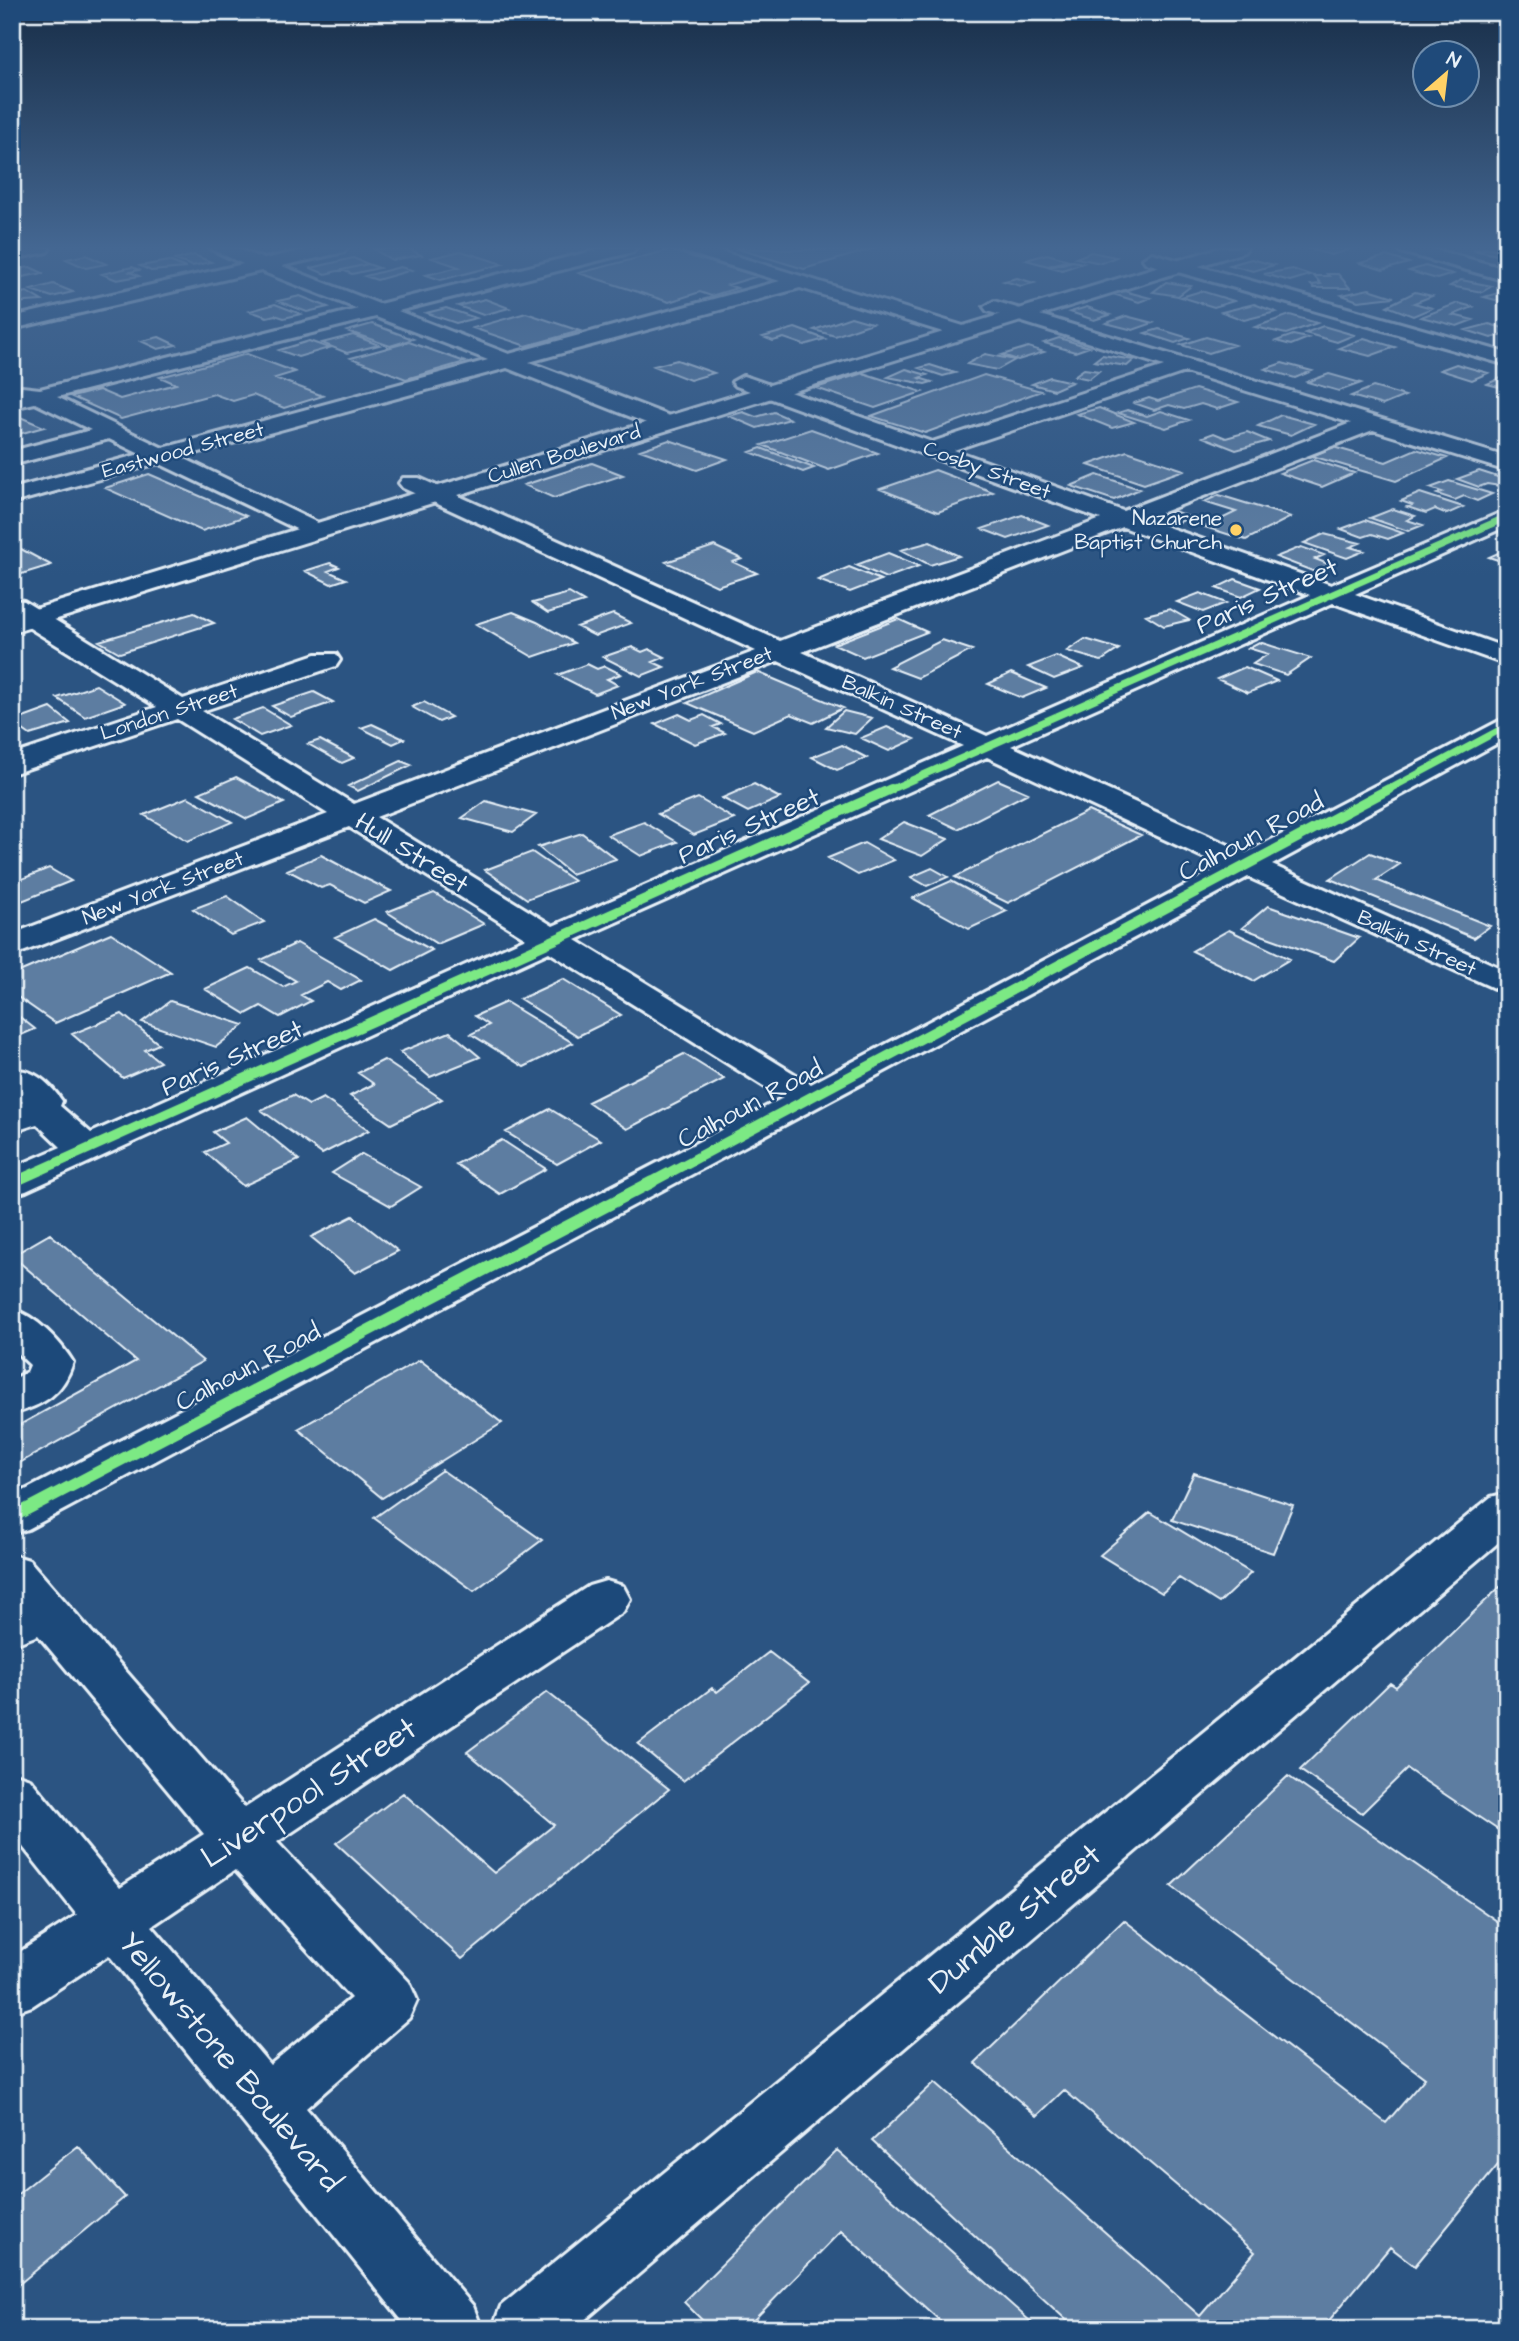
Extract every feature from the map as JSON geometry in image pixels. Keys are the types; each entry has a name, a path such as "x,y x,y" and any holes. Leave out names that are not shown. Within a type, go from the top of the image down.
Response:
{"street":[{"path":"12,402 193,357"},
{"path":"504,357 667,423"},
{"name":"Eastwood Street","path":"12,496 521,357"},
{"name":"Cullen Boulevard","path":"18,615 313,530 424,488 641,413 827,357"},
{"name":"Cullen Boulevard","path":"18,615 293,520 667,423 880,357"},
{"path":"1155,357 1507,464"},
{"path":"932,450 1183,366"},
{"name":"Cosby Street","path":"743,382 1507,657"},
{"path":"12,383 313,530"},
{"name":"New York Street","path":"12,946 1373,423"},
{"path":"12,458 111,432"},
{"name":"Balkin Street","path":"424,488 1507,984"},
{"name":"Paris Street","path":"12,1183 551,939 1328,593 1507,517"},
{"name":"Hull Street","path":"18,615 177,709 810,1099"},
{"name":"London Street","path":"12,765 326,660"},
{"name":"Calhoun Road","path":"12,1517 810,1099 1507,726"},
{"path":"12,1084 19,1080 44,1101 27,1115 86,1149"},
{"path":"12,1399 46,1380 52,1362 16,1332"},
{"name":"Dumble Street","path":"524,2329 1507,1509"},
{"path":"12,1572 28,1618 240,1839 389,2000 268,2104"},
{"name":"Liverpool Street","path":"12,1988 606,1599"},
{"name":"Yellowstone Boulevard","path":"12,1794 114,1922 268,2104 450,2329"}],"building":[{"path":"235,357 256,357 295,372 275,378 323,396 284,408 253,395 233,401 214,394 121,419 72,397 99,390 120,399 176,384 160,377"},
{"path":"452,357 465,362 406,379 351,358"},
{"path":"979,357 1015,360 997,370 967,364"},
{"path":"1099,357 1134,360 1127,366 1094,361"},
{"path":"677,360 714,373 690,380 654,366"},
{"path":"1282,363 1312,371 1295,378 1265,369"},
{"path":"1456,364 1488,373 1472,380 1440,370"},
{"path":"930,365 955,373 943,376 919,368"},
{"path":"906,369 927,375 919,378 932,382 925,384 888,377"},
{"path":"1084,369 1099,371 1089,379 1074,376"},
{"path":"863,373 922,392 875,408 816,388"},
{"path":"1329,374 1361,383 1339,391 1307,382"},
{"path":"984,375 1041,391 925,433 871,416"},
{"path":"1050,377 1072,382 1054,390 1032,384"},
{"path":"1503,377 1507,378 1507,389 1487,384"},
{"path":"1373,387 1405,396 1383,405 1351,396"},
{"path":"1195,389 1238,402 1217,409 1201,404 1184,409 1169,405 1154,410 1134,403 1149,398 1158,401"},
{"path":"1099,408 1134,422 1112,428 1077,414"},
{"path":"1127,410 1147,416 1161,411 1189,420 1166,428 1118,413"},
{"path":"743,412 756,417 774,412 790,419 757,428 729,416"},
{"path":"13,414 44,427 12,436"},
{"path":"1281,415 1314,424 1291,435 1258,426"},
{"path":"811,429 878,453 829,470 762,445"},
{"path":"1247,432 1269,441 1236,450 1203,437 1214,433 1226,438"},
{"path":"669,440 727,459 697,470 640,450"},
{"path":"1333,447 1386,462 1416,449 1447,458 1396,481 1312,456"},
{"path":"761,448 814,468 803,472 750,452"},
{"path":"1127,451 1184,470 1144,484 1088,465"},
{"path":"1313,460 1354,473 1322,487 1280,473"},
{"path":"592,463 623,475 554,498 524,485"},
{"path":"935,470 993,492 938,512 880,489"},
{"path":"1479,471 1507,480 1507,487 1487,484 1479,487 1457,479"},
{"path":"149,474 246,516 202,531 105,488"},
{"path":"1097,475 1140,489 1114,500 1071,486"},
{"path":"1449,481 1492,494 1477,501 1464,496 1455,500 1437,494 1442,492 1430,488"},
{"path":"1420,493 1463,507 1447,514 1435,509 1426,513 1407,507 1412,505 1401,501"},
{"path":"1219,495 1291,517 1246,540 1205,527 1236,512 1204,502"},
{"path":"1393,509 1415,516 1407,520 1423,525 1408,531 1370,518"},
{"path":"1174,511 1191,518 1176,523 1159,517"},
{"path":"1022,515 1048,525 1008,539 982,529"},
{"path":"1365,520 1403,533 1388,539 1372,534 1363,537 1341,529"},
{"path":"1324,534 1360,543 1350,547 1364,551 1347,558 1304,543"},
{"path":"930,542 959,556 930,565 901,550"},
{"path":"714,546 742,559 733,562 757,573 717,586 666,562"},
{"path":"1301,547 1324,555 1315,559 1331,565 1315,572 1276,557"},
{"path":"21,549 51,565 12,577 12,552"},
{"path":"1507,549 1507,563 1489,557"},
{"path":"888,553 919,566 886,578 856,565"},
{"path":"330,563 339,567 328,571 346,579 331,584 305,571"},
{"path":"849,567 881,580 850,592 818,580"},
{"path":"1235,579 1260,588 1241,597 1216,588"},
{"path":"569,593 584,602 548,613 533,603"},
{"path":"1200,593 1226,603 1203,612 1177,602"},
{"path":"1170,609 1189,620 1164,626 1146,615"},
{"path":"513,612 574,643 533,657 476,624"},
{"path":"194,613 214,623 120,653 99,641"},
{"path":"613,614 631,623 595,636 577,627"},
{"path":"898,619 927,632 863,657 834,644"},
{"path":"1085,639 1119,649 1101,661 1067,651"},
{"path":"942,640 972,650 918,678 889,667"},
{"path":"1259,642 1311,658 1286,675 1253,664 1268,654 1248,648"},
{"path":"632,647 642,652 649,649 665,657 653,662 664,667 641,676 603,657"},
{"path":"1056,656 1083,668 1054,679 1028,667"},
{"path":"587,664 597,669 605,666 621,674 607,679 618,685 595,694 558,675"},
{"path":"1245,667 1277,681 1248,693 1217,679"},
{"path":"757,672 843,708 813,723 791,714 753,731 687,703"},
{"path":"1011,673 1046,688 1022,698 988,684"},
{"path":"96,685 125,703 85,717 57,698"},
{"path":"314,692 333,702 291,717 272,706"},
{"path":"424,702 451,717 439,722 412,707"},
{"path":"51,708 70,723 30,735 12,722"},
{"path":"263,708 291,725 260,736 232,719"},
{"path":"844,711 872,718 855,734 826,727"},
{"path":"679,714 691,720 704,715 721,724 713,727 725,733 695,744 655,724"},
{"path":"372,724 404,739 393,744 361,728"},
{"path":"887,727 915,739 889,751 861,738"},
{"path":"320,740 354,758 342,763 308,744"},
{"path":"842,745 867,758 837,770 812,757"},
{"path":"401,761 411,765 358,791 348,786"},
{"path":"236,777 284,803 247,819 199,793"},
{"path":"998,780 1028,793 958,829 929,815"},
{"path":"754,784 780,798 748,812 722,798"},
{"path":"188,797 232,822 188,841 144,815"},
{"path":"698,798 734,819 694,835 658,814"},
{"path":"486,801 536,815 513,832 462,818"},
{"path":"1088,811 1141,835 1008,903 955,877"},
{"path":"644,822 677,842 641,856 608,835"},
{"path":"904,822 948,839 922,856 878,839"},
{"path":"582,833 616,859 571,874 538,847"},
{"path":"864,843 894,860 858,875 828,858"},
{"path":"532,852 574,881 527,899 485,870"},
{"path":"1370,853 1400,864 1376,880 1490,926 1474,938 1330,879"},
{"path":"321,855 391,891 364,903 330,885 321,888 287,870"},
{"path":"49,868 71,881 17,903 12,900 12,883"},
{"path":"932,868 948,877 927,886 911,877"},
{"path":"951,881 1007,911 969,929 913,898"},
{"path":"434,893 484,924 437,944 387,912"},
{"path":"227,896 264,922 231,935 193,909"},
{"path":"1268,906 1359,938 1334,961 1242,928"},
{"path":"374,919 432,950 393,970 335,937"},
{"path":"1229,930 1290,959 1253,981 1192,951"},
{"path":"111,933 171,972 55,1023 12,993 12,975"},
{"path":"297,943 361,980 341,990 327,982 301,995 311,1001 280,1017 261,1006 246,1014 205,989 250,968 283,987 296,981 261,960"},
{"path":"563,979 621,1015 578,1036 520,999"},
{"path":"170,1001 244,1025 216,1047 142,1022"},
{"path":"506,1002 573,1043 524,1067 471,1034 489,1025 475,1016"},
{"path":"12,1011 35,1029 12,1039"},
{"path":"122,1014 159,1044 145,1050 160,1062 123,1078 72,1034"},
{"path":"450,1032 480,1057 430,1077 400,1052"},
{"path":"684,1054 724,1079 627,1129 588,1102"},
{"path":"384,1060 442,1099 391,1124 350,1096 374,1084 358,1073"},
{"path":"293,1095 309,1105 323,1098 369,1130 322,1154 261,1110"},
{"path":"550,1109 601,1140 557,1164 506,1132"},
{"path":"247,1117 299,1160 243,1186 205,1152 226,1143 213,1132"},
{"path":"502,1140 546,1169 500,1194 456,1164"},
{"path":"362,1154 421,1187 391,1206 332,1173"},
{"path":"353,1216 398,1251 355,1273 311,1237"},
{"path":"50,1234 203,1361 12,1467 12,1429 136,1361 12,1256"},
{"path":"420,1360 502,1423 382,1498 298,1429"},
{"path":"442,1470 542,1540 474,1591 374,1518"},
{"path":"1194,1473 1293,1505 1273,1553 1172,1520"},
{"path":"1150,1512 1251,1573 1219,1603 1179,1578 1162,1593 1100,1555"},
{"path":"1507,1580 1507,1836 1407,1769 1362,1813 1300,1770 1390,1683 1396,1687"},
{"path":"769,1652 809,1683 683,1781 638,1744 712,1688 717,1692"},
{"path":"547,1692 669,1789 462,1959 336,1843 403,1793 494,1873 554,1825 467,1752"},
{"path":"1288,1776 1507,1928 1507,2154 1415,2266 1390,2247 1322,2329 1076,2329 872,2141 935,2082 1200,2316 1255,2252 1064,2090 1037,2116 975,2063 1124,1920 1386,2123 1425,2078 1171,1886"},
{"path":"78,2146 125,2197 12,2290 12,2195 14,2197"},
{"path":"837,2150 1039,2329 949,2329 841,2231 745,2329 711,2329 684,2302"}],"cycle path":[{"path":"12,1183 551,939 1507,517"},
{"path":"12,1517 810,1099 1507,726"}],"place":[{"name":"Nazarene Baptist Church","path":"1236,530"}]}
